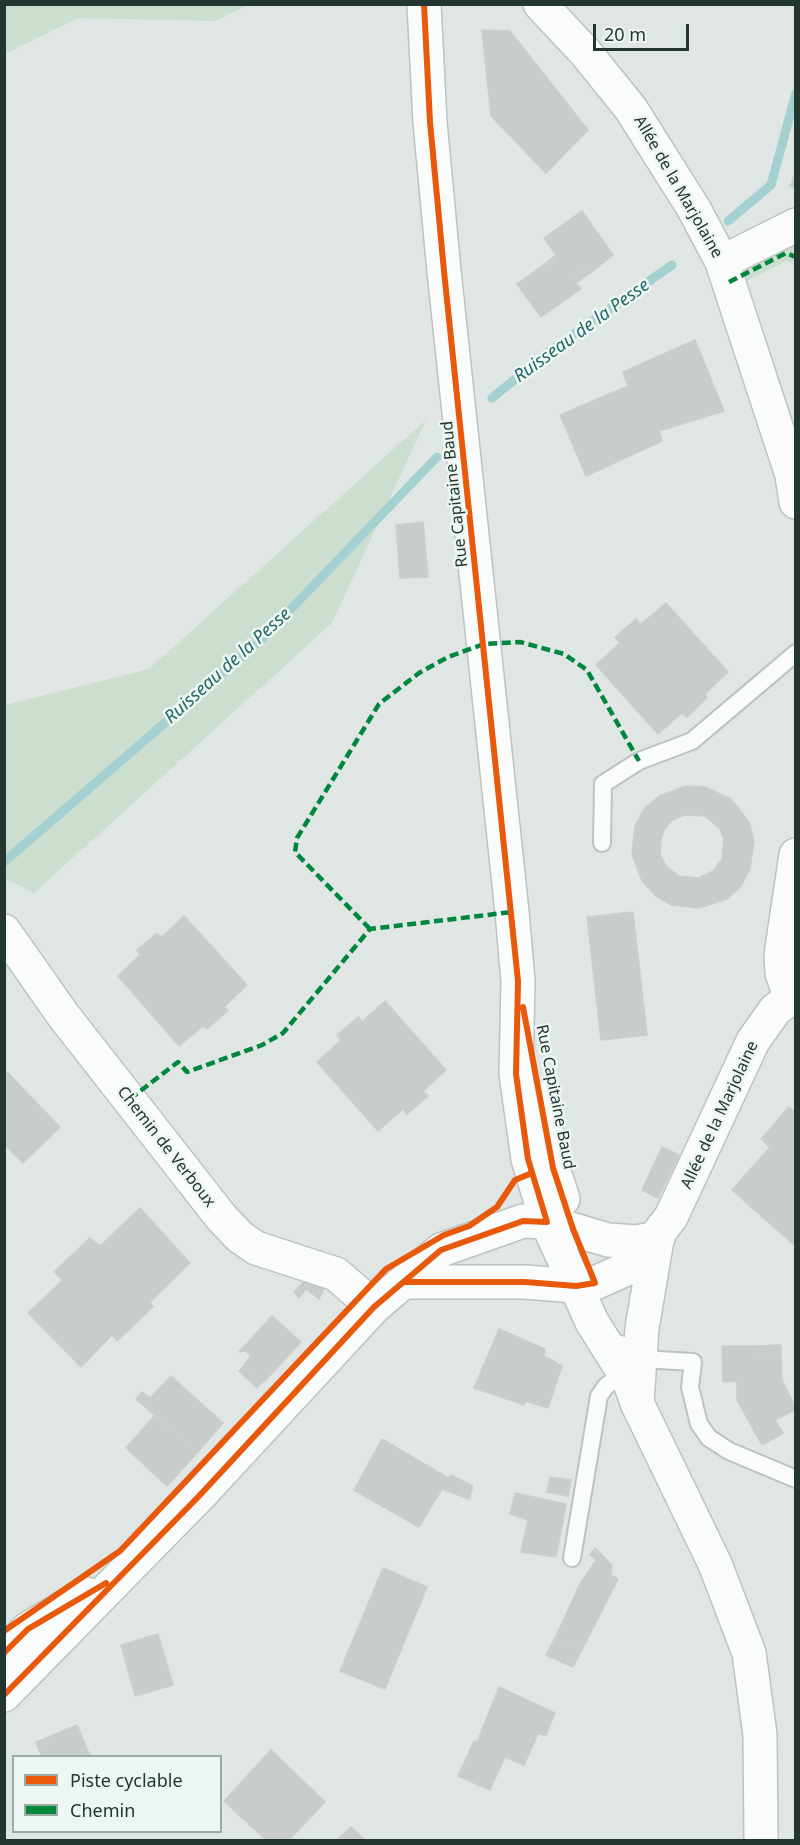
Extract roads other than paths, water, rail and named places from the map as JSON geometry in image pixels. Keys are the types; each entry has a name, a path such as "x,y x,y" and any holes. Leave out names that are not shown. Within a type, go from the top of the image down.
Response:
{"street":[{"name":"Rue Capitaine Baud","path":"424,4 430,122 444,271 518,981 516,1074 528,1159 585,1284 592,1322 632,1366 637,1403 716,1564 749,1653 760,1735 761,1840"},
{"name":"Allée de la Marjolaine","path":"540,4 585,52 631,109 694,209 726,272 794,484"},
{"path":"726,272 795,225"},
{"name":"Allée de la Marjolaine","path":"585,1284 633,1266 658,1238 681,1196 753,1041 775,1010 793,995 782,973 781,955 795,855"},
{"name":"Chemin de Verboux","path":"4,931 63,1015 221,1217 256,1248 336,1274 374,1307"},
{"path":"4,1695 200,1495 374,1307 441,1250 523,1221 560,1225 608,1240 636,1242 658,1238"},
{"name":"Allée de la Marjolaine","path":"632,1366 642,1328 658,1238"},
{"path":"405,1282 525,1281 585,1284"},
{"path":"4,1653 28,1629 121,1574"}],"lane":[{"path":"602,843 603,784 639,761 692,741 795,653"},
{"path":"572,1558 599,1396 606,1386 632,1366 693,1362 690,1387 699,1424 709,1437 729,1451 795,1479"}],"waterway":[{"name":"Ruisseau de la Pesse","path":"728,221 771,185 796,93"},
{"name":"Ruisseau de la Pesse","path":"492,398 546,354 672,265"},
{"name":"Ruisseau de la Pesse","path":"4,862 263,638 437,457"}]}
